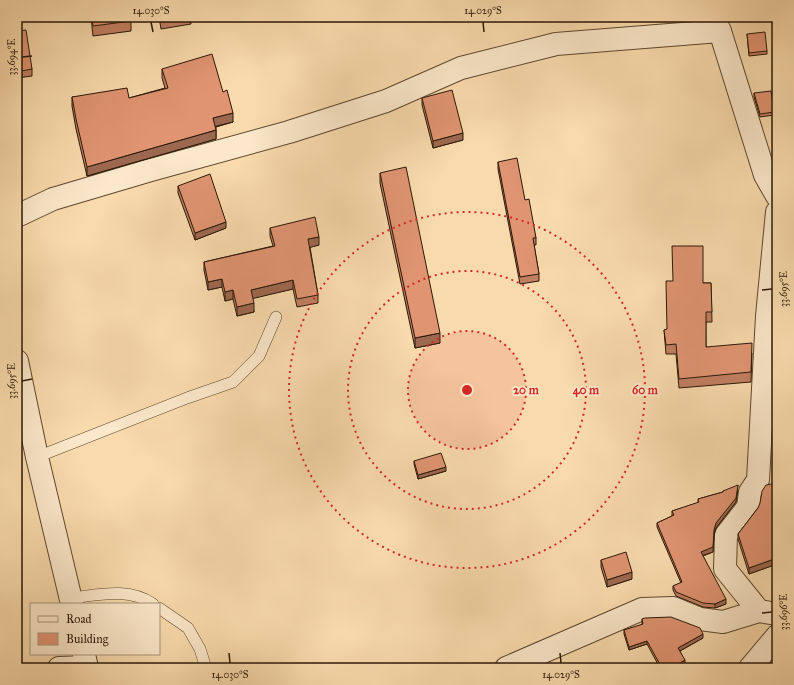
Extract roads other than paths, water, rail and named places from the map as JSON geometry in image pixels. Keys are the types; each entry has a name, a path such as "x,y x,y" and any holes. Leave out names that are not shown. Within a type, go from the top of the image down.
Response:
{"street":[{"path":"17,216 53,199 289,132 386,101 461,68 556,44 716,24 765,175 777,196"},
{"path":"768,613 725,569 726,536 748,507 750,492 758,480 766,316 777,212"},
{"path":"17,361 24,426 37,457 72,601"},
{"path":"506,668 642,609 673,608 700,619 723,622 768,613"},
{"path":"750,668 777,636"},
{"path":"59,668 86,663"}],"lane":[{"path":"37,457 187,398 233,382 259,356 276,317"},
{"path":"72,601 115,593 145,598 152,603"},
{"path":"160,609 188,628 200,649 206,668"}]}
